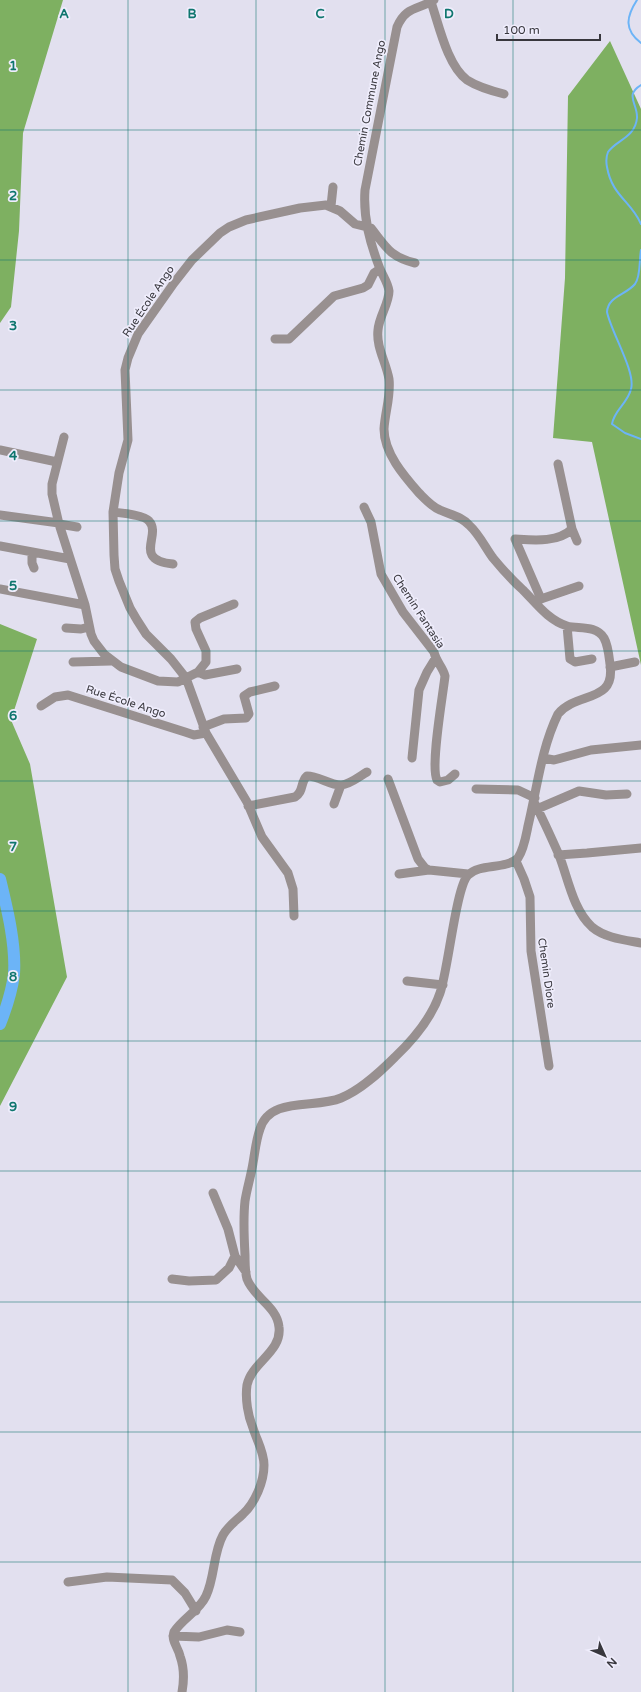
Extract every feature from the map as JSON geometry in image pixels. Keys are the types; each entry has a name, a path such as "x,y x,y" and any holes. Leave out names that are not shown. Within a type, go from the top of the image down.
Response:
{"street":[{"name":"Chemin Commune Ango","path":"504,94 467,80 456,69 447,49 433,1 411,9 400,19 394,35 365,190 364,209 367,228 380,269 387,282 389,291 378,331 379,346 389,380 384,429 391,454 409,481 420,494 438,509 459,516 469,525 500,566 537,600 548,616 567,626 592,629 603,637 606,644 611,676 606,688 594,695 568,705 558,714 543,758 535,803 523,848 516,861"},
{"path":"333,187 331,206 340,211 355,224 371,228 378,240 395,256 415,264"},
{"name":"Rue École Ango","path":"294,916 292,882 288,873 262,837 248,806 205,730 186,678 171,659 146,634 130,608 115,569 113,512 128,440 125,383 128,358 138,334 174,283 192,260 213,239 237,223 317,205 331,206"},
{"path":"276,338 290,342 331,298 338,294 366,287 370,283 374,273 380,269"},
{"path":"64,437 56,462 52,484 52,494 59,523 85,605 89,626 94,641 111,661 121,667 158,681 171,682 186,678 198,672 206,662 207,657 206,651 195,626 195,622 200,618 234,604"},
{"path":"0,450 56,462"},
{"path":"558,464 572,529 577,541"},
{"name":"Chemin Fantasia","path":"364,507 371,522 381,574 403,612 434,652 436,659 444,670 445,676 436,749 435,773 437,780 440,782 448,780 454,774"},
{"path":"113,512 150,521 152,527 151,552 153,556 161,563 173,564"},
{"path":"0,514 77,527"},
{"name":"Chemin Commune Ango","path":"537,600 515,539 546,539 557,537 572,529"},
{"path":"0,546 70,559"},
{"path":"32,552 32,563 34,568"},
{"path":"537,600 579,586"},
{"path":"0,588 85,605"},
{"path":"66,628 81,629 89,626"},
{"path":"567,626 570,659 575,662 592,659"},
{"name":"Chemin Fantasia","path":"412,758 419,690 426,672 436,659"},
{"path":"73,662 111,661"},
{"path":"610,667 635,662"},
{"path":"198,672 205,675 238,669"},
{"name":"Rue École Ango","path":"41,706 55,697 68,695 194,735 224,719 240,720 246,718 249,714 244,696 250,692 275,686"},
{"path":"543,758 554,760 591,750 641,745"},
{"path":"248,806 295,797 300,793 303,780 307,776 312,776 341,785 346,784 367,772"},
{"path":"388,779 418,859 425,868 429,870"},
{"path":"334,804 341,785"},
{"path":"476,789 518,790 535,803 558,854 577,904 592,927 604,934 641,943"},
{"path":"535,803 579,791 606,795 627,794"},
{"path":"558,854 587,854 641,848"},
{"path":"399,874 429,870 468,874 516,861"},
{"name":"Chemin Diore","path":"516,861 530,897 531,951 549,1066"},
{"path":"182,1692 183,1681 181,1659 173,1636 176,1628 196,1611 207,1593 218,1547 223,1534 250,1506 263,1474 263,1454 250,1419 247,1388 254,1370 277,1342 280,1330 275,1314 250,1286 246,1276 244,1221 245,1201 259,1131 266,1117 273,1111 284,1107 332,1101 356,1090 407,1045 431,1013 442,985 457,908 465,878 468,874"},
{"path":"407,981 442,985"},
{"path":"213,1193 228,1229 235,1256 246,1272"},
{"path":"172,1278 189,1281 216,1280 229,1268 235,1256"},
{"path":"68,1582 107,1577 172,1580 185,1592 196,1611"},
{"path":"173,1636 199,1637 227,1630 240,1632"}],"green space":[{"path":"0,0 63,0 23,133 19,231 11,307 0,323"},
{"path":"610,41 641,109 641,665 592,442 553,438 565,278 568,96"},
{"path":"0,624 37,639 11,720 30,764 67,977 0,1106"}],"waterway":[{"path":"637,0 633,6 628,23 629,28 635,38 641,43"},
{"path":"641,85 633,92 633,100 637,113 636,125 629,134 611,148 608,152 606,161 609,177 613,185 617,192 632,209 641,224"},
{"path":"641,250 637,281 631,288 611,302 607,312 627,362 632,382 629,394 615,415 612,424 625,433 641,439"},
{"path":"0,879 14,951 14,974 12,986 7,1006 0,1024"}]}
